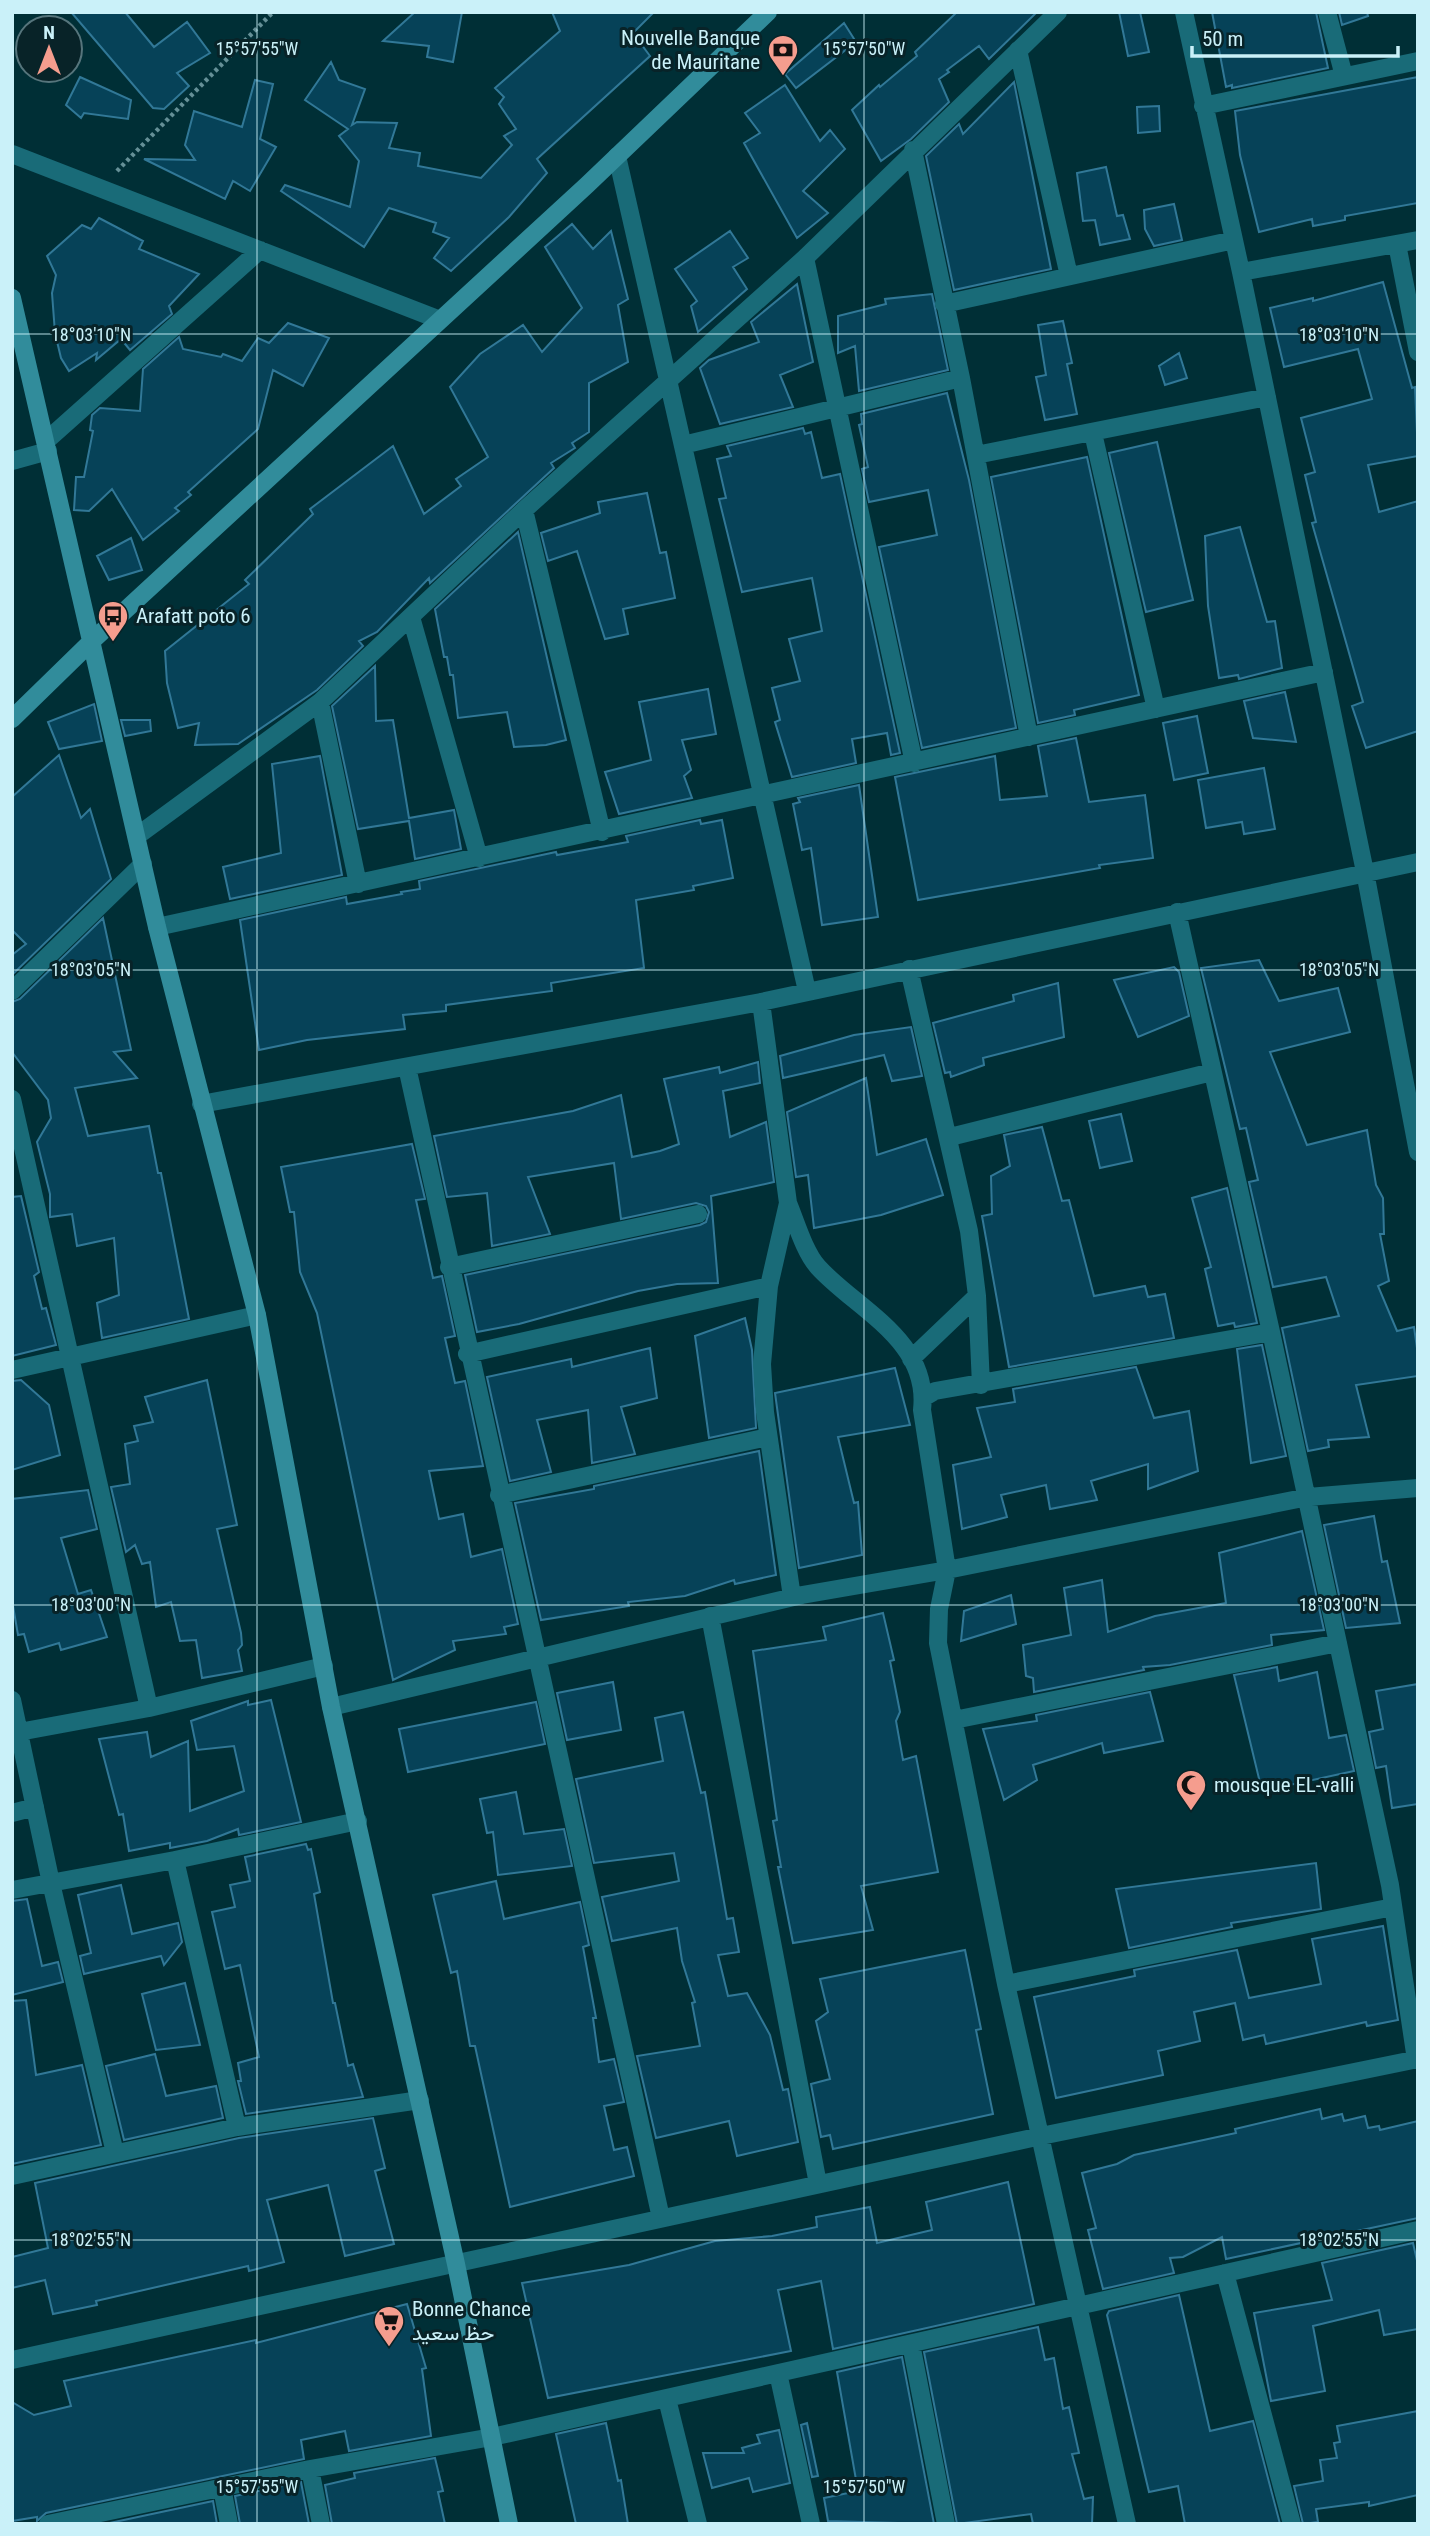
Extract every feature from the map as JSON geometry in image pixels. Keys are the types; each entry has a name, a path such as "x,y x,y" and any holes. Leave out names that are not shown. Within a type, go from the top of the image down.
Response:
{"street":[{"path":"14,716 617,156 768,12"},
{"path":"137,836 320,702 524,510 805,258 913,150 1058,12"},
{"path":"1184,12 1241,272 1365,872 1409,1062 1418,1152"},
{"path":"1327,12 1344,76"},
{"path":"1018,50 1069,276"},
{"path":"1203,106 1418,61"},
{"path":"913,150 961,378 1029,737"},
{"path":"12,154 440,320"},
{"path":"617,156 807,991"},
{"path":"944,304 1234,240"},
{"path":"1241,272 1418,240"},
{"path":"1397,244 1418,352"},
{"path":"12,461 47,446 260,250"},
{"path":"805,258 914,763"},
{"path":"12,298 93,640 157,927 257,1315 331,1707 456,2264 509,2524"},
{"path":"683,445 961,378"},
{"path":"976,455 1267,397"},
{"path":"1093,433 1156,709"},
{"path":"524,510 602,832"},
{"path":"411,617 479,858"},
{"path":"157,927 602,832 1324,672"},
{"path":"320,702 358,884"},
{"path":"201,1104 761,1002 1418,862"},
{"path":"12,991 143,864"},
{"path":"12,2360 1041,2136 1417,2060 1393,1906 1308,1497 1177,912"},
{"path":"909,969 950,1137 969,1231 977,1296 981,1385"},
{"path":"761,1002 788,1203 817,1265 879,1317 911,1359 923,1398 922,1410 947,1570 939,1609 938,1643 1006,1984 1127,2524"},
{"path":"407,1067 467,1354 661,2218"},
{"path":"950,1137 1212,1072"},
{"path":"12,1100 149,1708"},
{"path":"788,1203 769,1286 762,1364 768,1437 792,1597"},
{"path":"449,1267 698,1214"},
{"path":"467,1354 769,1286"},
{"path":"911,1359 977,1296"},
{"path":"12,1370 257,1315"},
{"path":"923,1398 935,1391 1272,1332"},
{"path":"499,1494 768,1437"},
{"path":"331,1707 792,1597 947,1570 1308,1497 1418,1488"},
{"path":"710,1616 818,2184"},
{"path":"954,1720 1338,1643"},
{"path":"19,1732 149,1708 324,1666"},
{"path":"12,1700 51,1883 115,2154"},
{"path":"12,1813 35,1807"},
{"path":"12,1890 175,1860 358,1821"},
{"path":"175,1860 237,2127"},
{"path":"1006,1984 1393,1906"},
{"path":"12,2176 237,2127 420,2100"},
{"path":"55,2523 310,2469 492,2437 1418,2230"},
{"path":"1225,2273 1292,2524"},
{"path":"911,2344 946,2524"},
{"path":"779,2373 811,2524"},
{"path":"667,2399 698,2524"},
{"path":"310,2469 321,2524"},
{"path":"222,2488 229,2524"}],"path":[{"path":"100,188 274,12"}],"building":[{"path":"71,12 125,12 154,47 187,22 210,53 177,73 189,86 164,109 153,108 84,27 84,14"},
{"path":"415,12 462,12 453,62 427,57 429,46 383,41"},
{"path":"552,12 654,12 633,33 650,56 537,159 547,173 509,217 451,271 434,258 449,238 433,232 436,223 389,208 364,247 281,191 285,185 350,207 359,161 339,136 348,129 305,100 331,62 339,80 365,89 352,125 357,122 397,123 389,148 420,153 418,166 481,178 512,145 504,136 516,129 499,104 504,97 495,88 560,31"},
{"path":"957,12 1037,12 989,59 979,46 947,70 949,72 939,79 949,102 911,139 881,161 852,110 917,56 915,52"},
{"path":"1119,12 1140,12 1149,52 1128,56"},
{"path":"1212,12 1316,12 1328,68 1226,87"},
{"path":"1339,12 1367,12 1368,16 1342,25"},
{"path":"844,23 856,42 796,88 785,74"},
{"path":"1418,77 1418,203 1345,216 1345,220 1313,226 1312,219 1259,232 1240,155 1235,111"},
{"path":"84,79 131,100 128,119 84,113 81,118 66,105 76,84 84,84"},
{"path":"255,80 273,84 260,139 276,147 250,191 233,181 225,199 144,159 195,160 185,145 194,111 242,127"},
{"path":"1014,82 1051,269 954,290 926,156 959,124 963,134"},
{"path":"785,85 820,141 830,130 845,149 803,191 828,213 797,238 744,143 760,133 745,113"},
{"path":"1159,106 1160,131 1138,133 1137,107"},
{"path":"1106,167 1117,216 1123,215 1130,239 1100,245 1095,220 1083,221 1077,173"},
{"path":"1174,204 1182,240 1154,246 1145,229 1144,210"},
{"path":"99,218 143,241 139,249 199,274 169,306 172,314 130,350 121,339 96,360 97,353 69,371 61,358 55,333 52,293 56,275 47,256 82,225 91,229"},
{"path":"572,224 593,249 611,231 628,299 618,305 628,362 589,383 589,432 572,443 575,448 551,463 554,468 430,583 429,578 377,632 359,641 363,646 317,690 238,744 195,745 199,723 178,728 167,683 165,651 249,584 245,580 313,514 310,509 393,446 424,514 461,486 456,479 488,457 450,387 480,354 523,325 542,352 582,308 545,247"},
{"path":"730,231 748,258 733,267 747,289 698,332 691,306 697,301 675,269"},
{"path":"1383,282 1412,388 1415,387 1418,456 1368,465 1379,512 1418,501 1418,731 1366,748 1352,706 1363,702 1312,523 1316,522 1305,475 1315,472 1301,418 1372,399 1358,349 1284,367 1270,308 1313,298 1313,301"},
{"path":"797,284 813,362 780,375 793,407 720,424 700,368 709,360 759,342 751,322"},
{"path":"932,294 948,370 859,391 855,346 838,353 838,316 886,304 885,299"},
{"path":"1063,321 1072,363 1067,364 1077,414 1045,420 1036,377 1046,375 1038,325"},
{"path":"288,323 329,338 303,386 273,370 258,429 188,492 191,495 175,508 179,511 143,540 112,489 89,511 74,510 76,477 84,477 93,431 90,430 92,415 100,408 140,411 143,369 179,337 183,349 221,357 223,354 242,361 258,338 269,343"},
{"path":"1179,353 1187,378 1165,385 1159,366"},
{"path":"947,393 969,480 1016,728 922,748 879,547 937,535 928,490 869,502 862,469 868,467 859,425 862,424 861,414"},
{"path":"803,428 805,434 811,432 822,478 840,474 900,753 891,755 887,733 852,739 856,763 792,777 775,722 780,720 772,688 800,681 789,639 822,631 812,578 742,592 719,499 726,498 717,459 731,456 727,446"},
{"path":"1157,442 1193,600 1146,612 1109,453"},
{"path":"1087,457 1139,695 1074,710 1075,715 1038,723 991,477"},
{"path":"647,493 660,553 666,552 675,598 623,609 628,634 605,639 577,551 548,561 541,533 600,513 598,502"},
{"path":"1240,527 1267,622 1275,621 1282,668 1239,679 1238,675 1219,678 1208,606 1205,536"},
{"path":"518,532 566,740 546,745 514,747 507,712 458,718 453,675 450,675 447,657 444,657 435,609"},
{"path":"131,538 142,570 109,580 97,556"},
{"path":"375,666 376,721 393,720 409,818 454,810 461,849 415,859 409,821 358,829 332,706"},
{"path":"708,689 716,734 682,740 691,770 684,776 692,798 619,814 605,772 651,760 639,702"},
{"path":"1285,692 1296,742 1253,738 1244,701"},
{"path":"94,704 102,741 59,749 48,722"},
{"path":"1197,716 1208,773 1174,780 1163,723"},
{"path":"121,720 150,720 151,731 125,736"},
{"path":"1076,738 1089,802 1145,795 1153,858 1099,865 1100,868 918,900 895,777 995,756 1000,800 1047,796 1038,746"},
{"path":"59,755 81,818 90,809 111,879 12,975 12,955 26,944 12,930 12,797"},
{"path":"320,756 342,875 230,899 223,867 281,853 272,764"},
{"path":"1264,768 1275,829 1244,834 1242,822 1206,828 1198,780"},
{"path":"859,785 878,917 822,925 811,848 802,850 793,804 800,802 798,798"},
{"path":"700,820 701,824 722,820 733,878 693,886 694,890 636,900 644,968 551,983 552,991 446,1005 446,1011 403,1015 405,1029 307,1040 259,1050 240,920 346,897 347,904 402,894 401,892 420,889 419,881 556,852 557,855 628,842 626,836"},
{"path":"103,918 131,1050 114,1052 137,1078 75,1088 88,1136 149,1126 158,1173 161,1173 189,1319 102,1338 97,1303 119,1295 114,1238 77,1246 72,1214 50,1217 50,1194 37,1142 51,1118 48,1100 12,1052 12,1002 20,999"},
{"path":"1259,960 1279,1001 1338,988 1350,1032 1270,1052 1307,1145 1367,1130 1376,1185 1383,1198 1384,1234 1380,1234 1389,1281 1378,1286 1397,1331 1414,1327 1418,1355 1418,1376 1356,1385 1369,1437 1328,1440 1329,1447 1308,1451 1282,1328 1339,1316 1326,1277 1273,1287 1249,1182 1258,1180 1246,1128 1240,1129 1201,968"},
{"path":"1174,967 1179,972 1189,1016 1138,1037 1114,980"},
{"path":"1058,983 1064,1037 983,1058 984,1065 951,1077 950,1072 945,1073 933,1023 1014,1001 1013,995"},
{"path":"911,1027 922,1076 892,1081 884,1055 783,1078 780,1056 854,1035"},
{"path":"758,1062 760,1083 723,1091 730,1137 766,1122 774,1182 711,1196 718,1283 677,1284 638,1291 519,1324 477,1332 465,1275 700,1225 706,1222 709,1212 706,1206 696,1203 621,1219 614,1163 528,1177 550,1234 492,1246 487,1193 447,1197 434,1136 573,1111 621,1095 632,1157 660,1151 679,1144 664,1079 719,1067 720,1073"},
{"path":"866,1078 877,1155 926,1139 943,1195 881,1215 814,1228 808,1175 796,1177 787,1112"},
{"path":"1121,1114 1132,1161 1100,1168 1089,1121"},
{"path":"1042,1127 1062,1201 1069,1200 1094,1296 1145,1286 1148,1297 1165,1294 1174,1338 1009,1367 982,1216 992,1214 991,1176 1010,1166 1004,1135"},
{"path":"412,1144 425,1199 416,1200 433,1278 442,1276 455,1336 445,1338 455,1383 465,1381 483,1466 429,1471 439,1519 463,1514 471,1557 502,1549 518,1624 504,1627 506,1634 453,1641 455,1650 393,1680 317,1313 300,1272 294,1212 290,1212 281,1167"},
{"path":"1227,1188 1257,1323 1235,1327 1234,1323 1218,1326 1205,1269 1211,1267 1192,1198"},
{"path":"21,1196 39,1272 34,1276 42,1309 46,1308 56,1345 12,1356 12,1197"},
{"path":"745,1318 752,1350 756,1428 709,1438 695,1336"},
{"path":"1262,1345 1286,1456 1251,1463 1237,1349"},
{"path":"650,1348 657,1398 621,1407 635,1454 592,1463 588,1410 537,1420 551,1472 510,1481 487,1377 571,1359 572,1367"},
{"path":"1136,1367 1154,1418 1189,1411 1198,1471 1148,1489 1148,1464 1091,1481 1097,1500 1050,1509 1046,1485 1001,1495 1007,1517 962,1529 953,1465 991,1457 977,1408 1015,1402 1013,1389"},
{"path":"895,1368 910,1425 838,1437 854,1503 858,1502 862,1555 799,1568 775,1393"},
{"path":"21,1380 49,1405 60,1455 12,1470 12,1381"},
{"path":"207,1380 237,1525 217,1529 241,1633 242,1645 238,1650 242,1671 202,1678 196,1640 180,1641 171,1602 156,1607 150,1562 142,1564 135,1545 126,1552 111,1487 130,1484 125,1444 138,1441 134,1426 153,1422 145,1397"},
{"path":"759,1451 776,1575 735,1584 734,1580 685,1596 628,1602 629,1606 541,1620 515,1503 594,1489 594,1486"},
{"path":"88,1490 97,1529 61,1538 78,1594 91,1590 107,1637 61,1650 59,1643 29,1652 24,1634 18,1635 12,1600 12,1499"},
{"path":"1374,1516 1382,1562 1387,1561 1400,1623 1346,1628 1324,1525"},
{"path":"1302,1531 1324,1630 1271,1635 1272,1645 1170,1665 1143,1667 1144,1670 1034,1692 1033,1678 1026,1676 1023,1645 1071,1635 1064,1588 1102,1580 1108,1632 1155,1616 1226,1603 1219,1553"},
{"path":"1011,1595 1016,1624 961,1641 964,1611"},
{"path":"883,1613 894,1660 890,1661 900,1712 896,1721 903,1760 916,1756 938,1872 861,1886 873,1930 793,1943 778,1867 781,1867 773,1821 777,1820 753,1651 826,1640 823,1627"},
{"path":"1277,1667 1279,1681 1317,1672 1329,1738 1346,1735 1354,1771 1262,1791 1234,1675"},
{"path":"613,1682 621,1730 567,1740 557,1693"},
{"path":"1418,1684 1418,1804 1392,1808 1386,1766 1376,1768 1369,1732 1383,1729 1376,1691"},
{"path":"1150,1692 1163,1741 1104,1753 1102,1743 1033,1765 1037,1780 1004,1800 983,1729 1037,1721 1036,1715"},
{"path":"271,1700 301,1822 239,1835 238,1829 207,1841 170,1848 170,1843 129,1851 123,1814 119,1815 99,1739 147,1732 151,1757 188,1741 190,1811 244,1791 234,1746 197,1750 191,1721 248,1701 248,1705"},
{"path":"536,1702 545,1744 408,1772 399,1729"},
{"path":"683,1712 701,1793 705,1792 727,1919 733,1918 739,1952 718,1955 728,1996 747,1993 770,2035 783,2090 788,2089 798,2142 737,2156 729,2121 656,2138 637,2056 700,2046 692,2003 695,2002 682,1961 677,1928 612,1941 602,1897 679,1881 674,1853 594,1863 576,1779 663,1761 655,1718"},
{"path":"516,1792 524,1834 564,1829 572,1866 498,1875 493,1832 487,1833 480,1799"},
{"path":"306,1844 308,1850 311,1849 320,1892 314,1894 333,2003 348,2066 353,2064 363,2097 246,2114 238,2081 241,2081 238,2063 259,2057 240,1965 225,1969 212,1912 235,1907 230,1885 250,1881 245,1857"},
{"path":"1316,1863 1321,1909 1231,1923 1232,1927 1129,1948 1116,1889"},
{"path":"496,1881 504,1919 580,1902 589,1945 583,1947 596,2018 593,2018 599,2062 614,2059 624,2102 604,2106 614,2150 627,2147 634,2176 510,2207 475,2046 470,2046 457,1971 451,1973 433,1895"},
{"path":"121,1885 132,1934 178,1923 182,1942 164,1965 161,1956 84,1974 80,1956 91,1953 78,1895"},
{"path":"27,1899 42,1966 58,1962 63,1982 12,1995 12,1901"},
{"path":"1383,1926 1398,2020 1367,2026 1366,2022 1266,2044 1264,2035 1243,2040 1235,2003 1194,2012 1200,2041 1158,2051 1163,2075 1056,2098 1034,1997 1135,1976 1134,1970 1237,1950 1249,1998 1321,1984 1312,1939"},
{"path":"965,1950 981,2029 976,2030 993,2114 833,2149 830,2135 821,2137 811,2084 830,2079 816,2021 828,2012 820,1979"},
{"path":"185,1983 200,2045 156,2050 142,1994"},
{"path":"26,2000 36,2075 82,2065 101,2145 12,2164 12,2001"},
{"path":"155,2054 166,2096 216,2086 223,2118 124,2140 106,2066"},
{"path":"1320,2109 1322,2119 1342,2114 1344,2121 1365,2116 1368,2128 1379,2126 1380,2130 1418,2121 1418,2218 1226,2259 1222,2237 1183,2257 1170,2258 1174,2273 1103,2289 1088,2230 1096,2228 1082,2173 1117,2164 1134,2155 1236,2133 1235,2129"},
{"path":"373,2118 385,2168 375,2171 394,2244 345,2256 328,2185 267,2200 284,2262 249,2271 248,2266 96,2301 97,2305 53,2314 45,2280 12,2288 12,2257 48,2248 35,2183 239,2138"},
{"path":"1008,2182 1034,2304 833,2349 821,2281 778,2290 791,2351 548,2398 522,2283 629,2265 715,2241 772,2236 817,2227 816,2217 870,2207 877,2243 932,2230 926,2202"},
{"path":"1413,2243 1418,2265 1418,2329 1384,2335 1379,2310 1313,2326 1325,2391 1271,2401 1254,2313 1332,2300 1322,2263"},
{"path":"1179,2295 1210,2431 1253,2421 1280,2524 1185,2524 1178,2486 1149,2492 1107,2315 1109,2311"},
{"path":"407,2304 426,2368 422,2369 431,2436 349,2451 345,2431 301,2440 304,2459 46,2513 37,2521 37,2517 12,2521 12,2402 34,2415 71,2406 64,2381 256,2340 256,2343"},
{"path":"1038,2327 1045,2360 1054,2358 1063,2409 1069,2407 1079,2453 1072,2454 1084,2499 1093,2497 1092,2524 1033,2524 1031,2514 957,2524 924,2352"},
{"path":"902,2357 934,2524 828,2521 824,2498 858,2491 837,2372"},
{"path":"1418,2411 1418,2495 1369,2506 1369,2502 1316,2509 1318,2522 1303,2524 1294,2486 1323,2481 1320,2460 1337,2458 1334,2443 1340,2442 1337,2426"},
{"path":"606,2423 618,2481 621,2480 628,2524 576,2524 556,2434"},
{"path":"807,2423 818,2476 812,2477 801,2425"},
{"path":"779,2430 790,2483 753,2492 749,2478 712,2488 703,2453 744,2453 742,2448 760,2443 757,2435"},
{"path":"435,2458 443,2491 438,2492 445,2524 332,2524 325,2485 355,2478 354,2473"},
{"path":"301,2482 309,2524 240,2524 235,2496"},
{"path":"213,2501 217,2524 105,2524"}],"place":[{"name":"Nouvelle Banque de Mauritane","path":"783,77"},
{"name":"Arafatt poto 6","path":"113,643"},
{"name":"mousque EL-valli","path":"1191,1812"},
{"name":"Bonne Chance حظ سعيد","path":"389,2348"}]}
